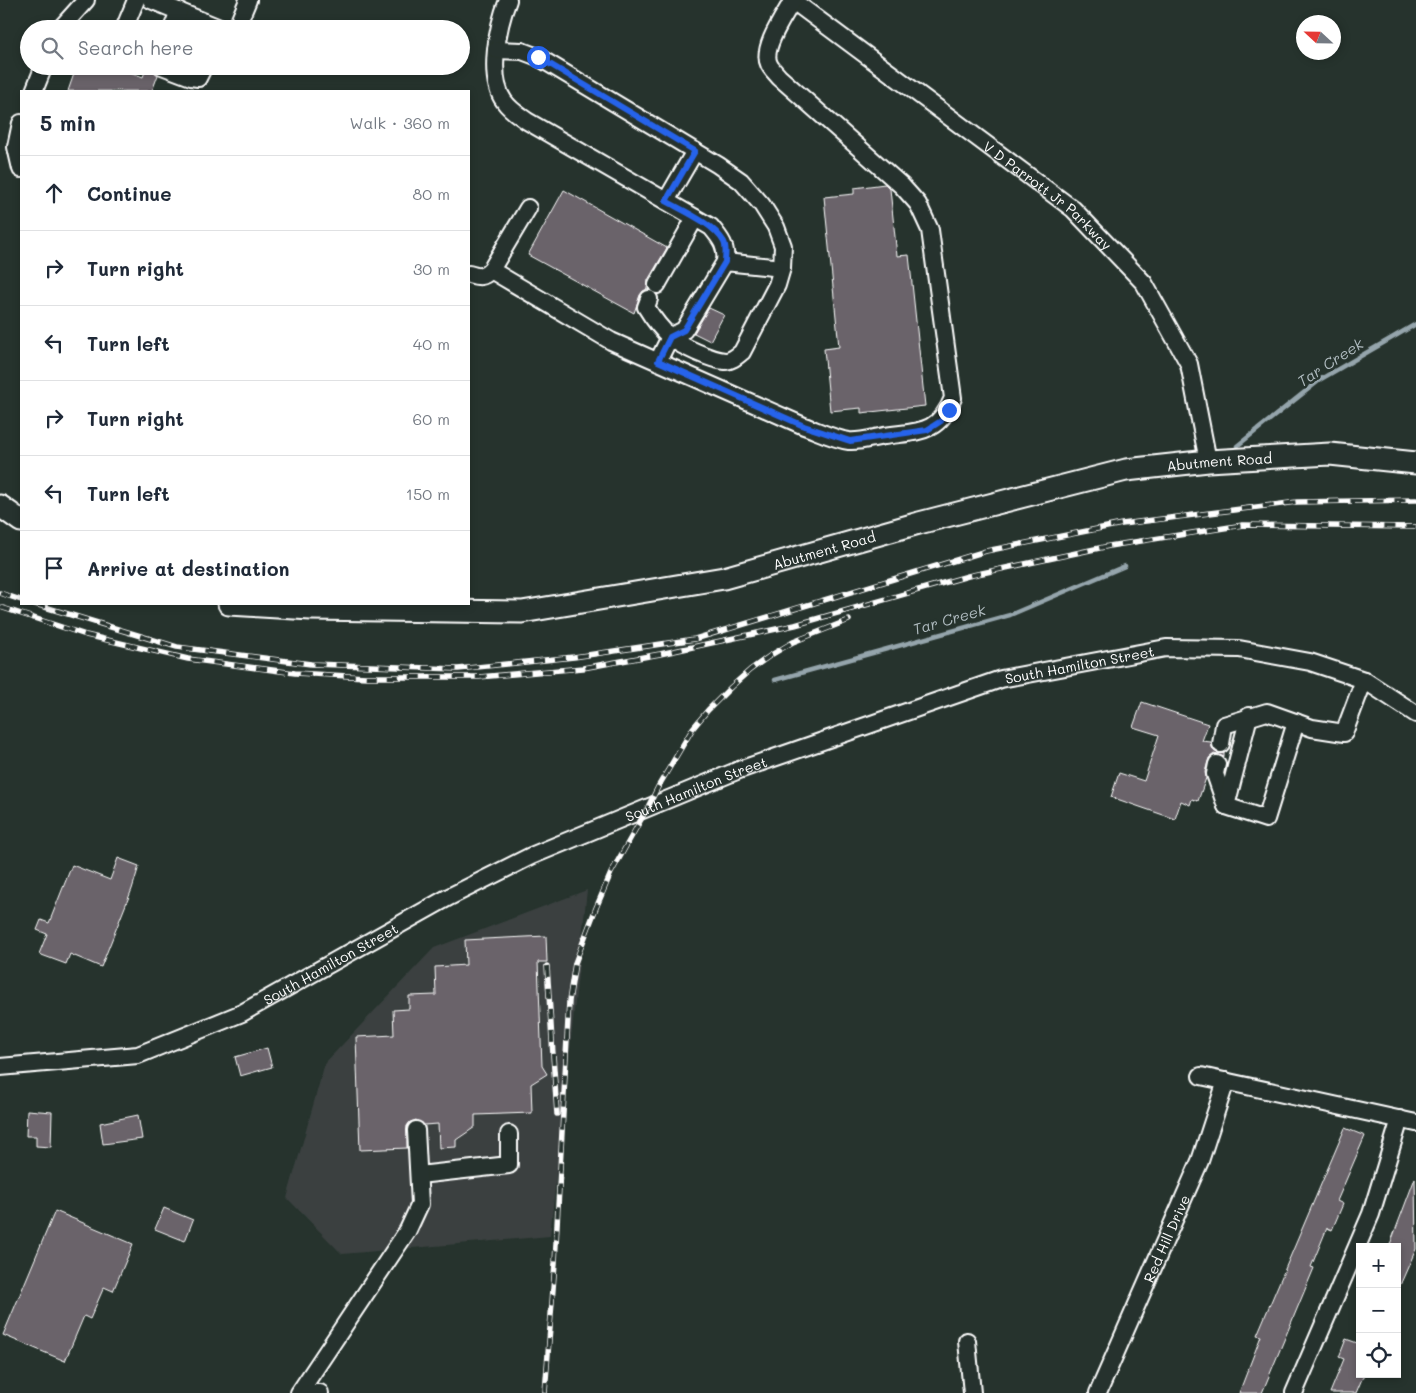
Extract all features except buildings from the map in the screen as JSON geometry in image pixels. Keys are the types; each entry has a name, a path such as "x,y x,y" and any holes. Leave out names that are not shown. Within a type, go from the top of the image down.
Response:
{"main road":[{"name":"Abutment Road","path":"245,605 311,609 522,612 724,578 919,523 1126,470 1208,461 1330,454 1416,463"},
{"path":"0,506 20,520"}],"street":[{"path":"68,20 86,0"},
{"path":"128,20 136,0"},
{"path":"151,0 201,20"},
{"path":"240,20 248,0"},
{"path":"508,0 497,42 495,69 498,87 503,100 511,110 711,227 724,242 725,262 684,330 670,337 658,361"},
{"path":"491,270 611,341 804,426 850,441 927,430 941,421 949,410 953,398 930,230 918,204 902,186 779,77 769,64 767,55 770,43 793,0"},
{"name":"V D Parrott Jr Parkway","path":"793,0 1073,209 1144,283 1189,364 1208,461"},
{"path":"176,20 179,11"},
{"path":"496,50 522,51 538,57 695,151 741,181 762,205 776,228 784,246 782,268 777,285 742,352 736,357 724,361 713,358 684,346 670,337 648,312 646,307 649,299"},
{"path":"34,90 40,75"},
{"path":"184,75 191,78 198,78 200,75"},
{"path":"20,128 16,146 20,165"},
{"path":"666,201 695,151"},
{"path":"470,274 480,277 491,270 528,208"},
{"path":"657,285 695,218"},
{"path":"725,262 782,268"},
{"name":"South Hamilton Street","path":"0,1067 138,1055 242,1013 449,897 531,856 739,770 1001,679 1166,648 1239,650 1310,662 1364,680 1416,714"},
{"path":"1220,744 1224,725 1267,712 1312,728 1344,732 1364,680"},
{"path":"1226,806 1249,716"},
{"path":"1226,806 1266,818 1296,722"},
{"path":"1217,764 1215,774 1226,806"},
{"path":"1202,1076 1416,1123"},
{"name":"Red Hill Drive","path":"1098,1393 1200,1161 1226,1081"},
{"path":"1294,1393 1370,1214 1400,1119"},
{"path":"299,1393 408,1230 420,1204 416,1130"},
{"path":"419,1175 510,1166 509,1134"},
{"path":"967,1341 972,1393"},
{"path":"308,1393 320,1393"}],"shaded area":[{"path":"587,890 550,1236 342,1254 287,1198 325,1063 434,948"}],"waterway":[{"name":"Tar Creek","path":"1237,446 1321,379 1416,324"},
{"name":"Tar Creek","path":"775,680 1010,615 1125,566"}],"railway":[{"path":"38,605 177,647 311,664 458,669 574,657 695,639 986,551 1122,524 1297,502 1416,500"},
{"path":"0,607 86,635 188,659 295,673 366,677 479,677 583,668 660,654 795,625 968,576 1109,546 1243,525 1416,527"},
{"path":"0,593 20,600"},
{"path":"545,1393 555,1263 569,1001 575,963 596,908 611,873 658,787 693,728 708,710 750,670 771,655 793,642 849,620"},
{"path":"547,966 557,1114"}],"route":[{"path":"538,57 695,151 666,201 711,227 724,242 725,262 684,330 670,337 658,361 804,426 850,441 927,430 941,421 949,410"}]}
